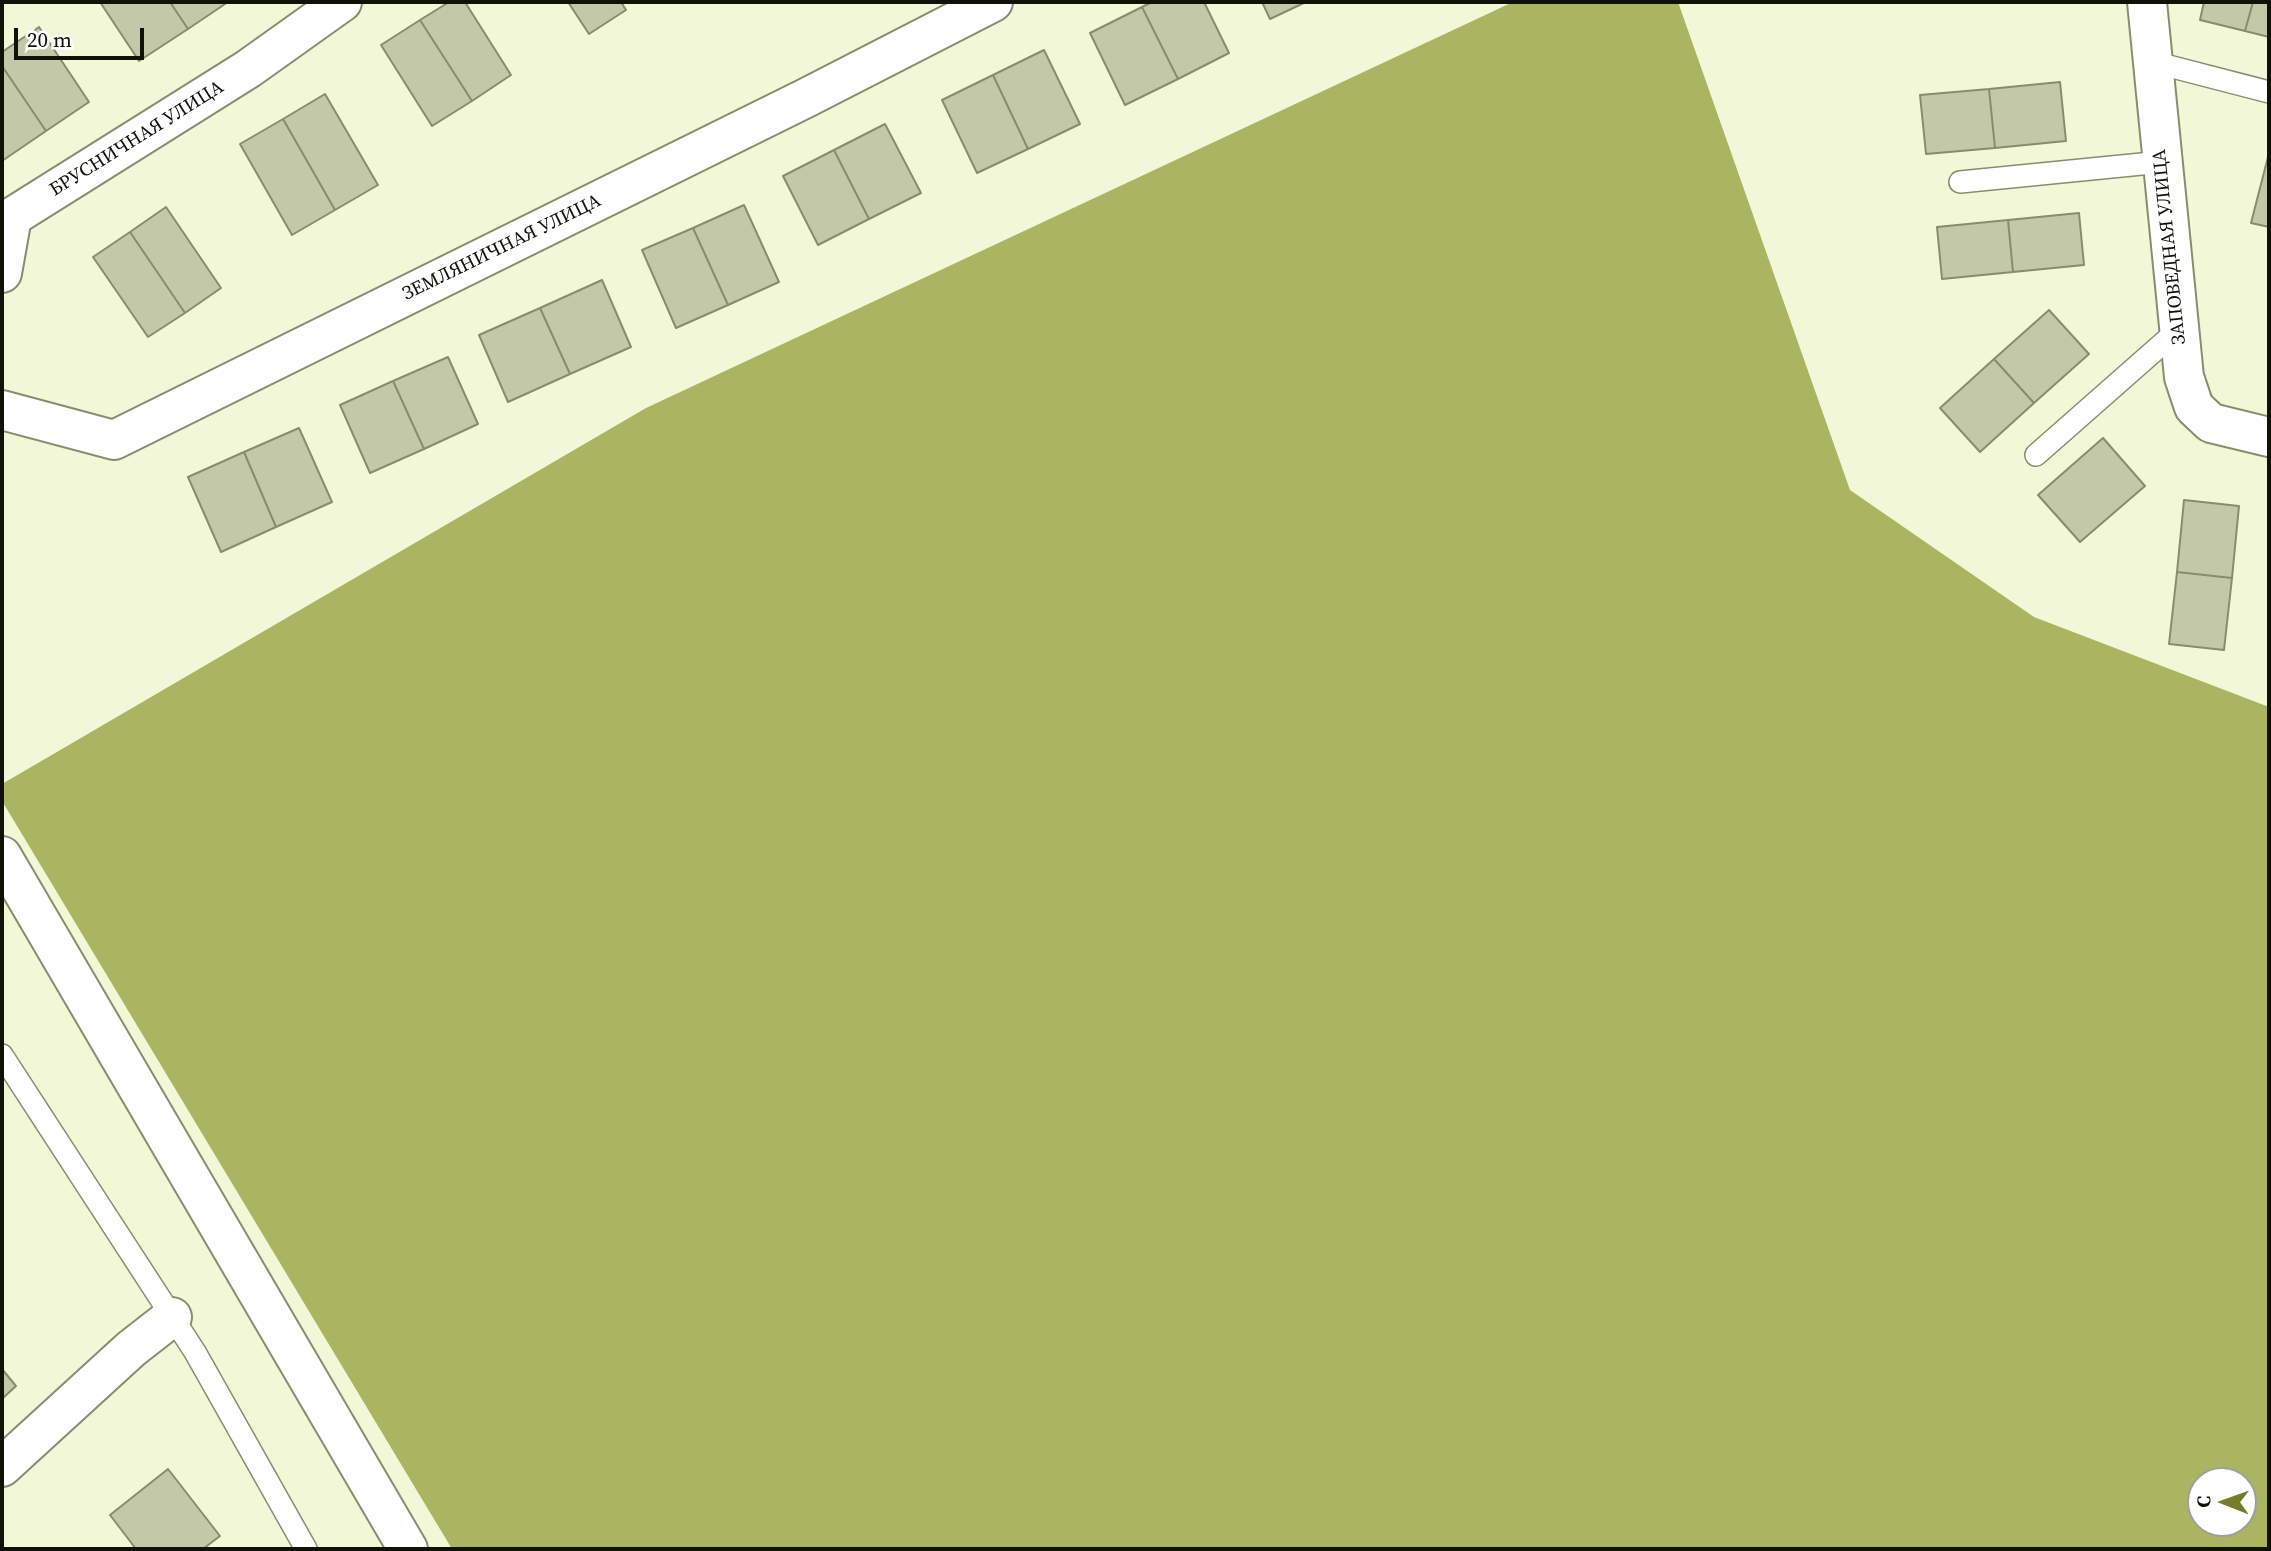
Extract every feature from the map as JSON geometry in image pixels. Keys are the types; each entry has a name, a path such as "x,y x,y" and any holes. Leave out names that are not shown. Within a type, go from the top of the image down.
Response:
{"street":[{"name":"БРУСНИЧНАЯ УЛИЦА","path":"2,273 12,217 248,69 342,2"},
{"name":"ЗЕМЛЯНИЧНАЯ УЛИЦА","path":"2,410 114,440 806,98 993,2"},
{"name":"ЗАПОВЕДНАЯ УЛИЦА","path":"2147,2 2183,377 2194,407 2211,423 2269,437"},
{"path":"2,856 408,1549"},
{"path":"2,1467 131,1349 172,1317"}],"lane":[{"path":"2153,62 2269,92"},
{"path":"1960,182 2162,162"},
{"path":"2036,455 2178,330"},
{"path":"2,1055 172,1317 306,1549"}],"green space":[{"path":"1513,2 1678,2 1850,490 2034,617 2269,707 2269,1549 452,1549 2,801 2,784 646,408"}],"building":[{"path":"100,2 170,2 188,29 139,61"},
{"path":"170,2 228,2 188,29"},
{"path":"449,2 465,2 511,75 472,101 420,20"},
{"path":"568,2 621,2 626,10 589,34"},
{"path":"1152,2 1204,2 1229,53 1178,79 1142,7"},
{"path":"1262,2 1306,2 1270,19"},
{"path":"2204,2 2253,2 2245,31 2200,20"},
{"path":"2253,2 2269,2 2269,37 2245,31"},
{"path":"1142,7 1178,79 1125,105 1090,33"},
{"path":"420,20 472,101 432,126 381,45"},
{"path":"39,27 89,102 46,131 2,66 2,52"},
{"path":"1044,50 1080,124 1028,149 993,75"},
{"path":"2,66 46,131 2,161"},
{"path":"993,75 1028,149 977,173 942,100"},
{"path":"2060,82 2066,141 1995,148 1989,89"},
{"path":"1989,89 1995,148 1926,154 1920,95"},
{"path":"325,94 378,185 335,210 283,119"},
{"path":"283,119 335,210 292,235 240,144"},
{"path":"885,124 921,193 869,219 834,150"},
{"path":"834,150 869,219 818,245 783,176"},
{"path":"2269,153 2269,227 2251,223"},
{"path":"744,205 779,282 728,305 693,228"},
{"path":"166,207 221,288 185,313 130,232"},
{"path":"2079,213 2084,265 2013,272 2008,220"},
{"path":"2008,220 2013,272 1942,279 1937,227"},
{"path":"693,228 728,305 676,328 642,250"},
{"path":"130,232 185,313 148,337 93,257"},
{"path":"602,280 631,347 570,374 540,308"},
{"path":"540,308 570,374 508,402 479,335"},
{"path":"2049,310 2089,354 2034,403 1994,359"},
{"path":"448,357 478,424 424,449 393,381"},
{"path":"1994,359 2034,403 1980,452 1940,408"},
{"path":"393,381 424,449 370,473 340,405"},
{"path":"299,428 332,502 276,527 244,452"},
{"path":"2103,438 2145,486 2080,542 2038,495"},
{"path":"244,452 276,527 221,552 188,477"},
{"path":"2184,500 2239,506 2232,578 2177,572"},
{"path":"2177,572 2232,578 2224,650 2169,644"},
{"path":"2,1369 16,1386 2,1399"},
{"path":"168,1469 220,1536 203,1549 136,1549 110,1515"}]}
